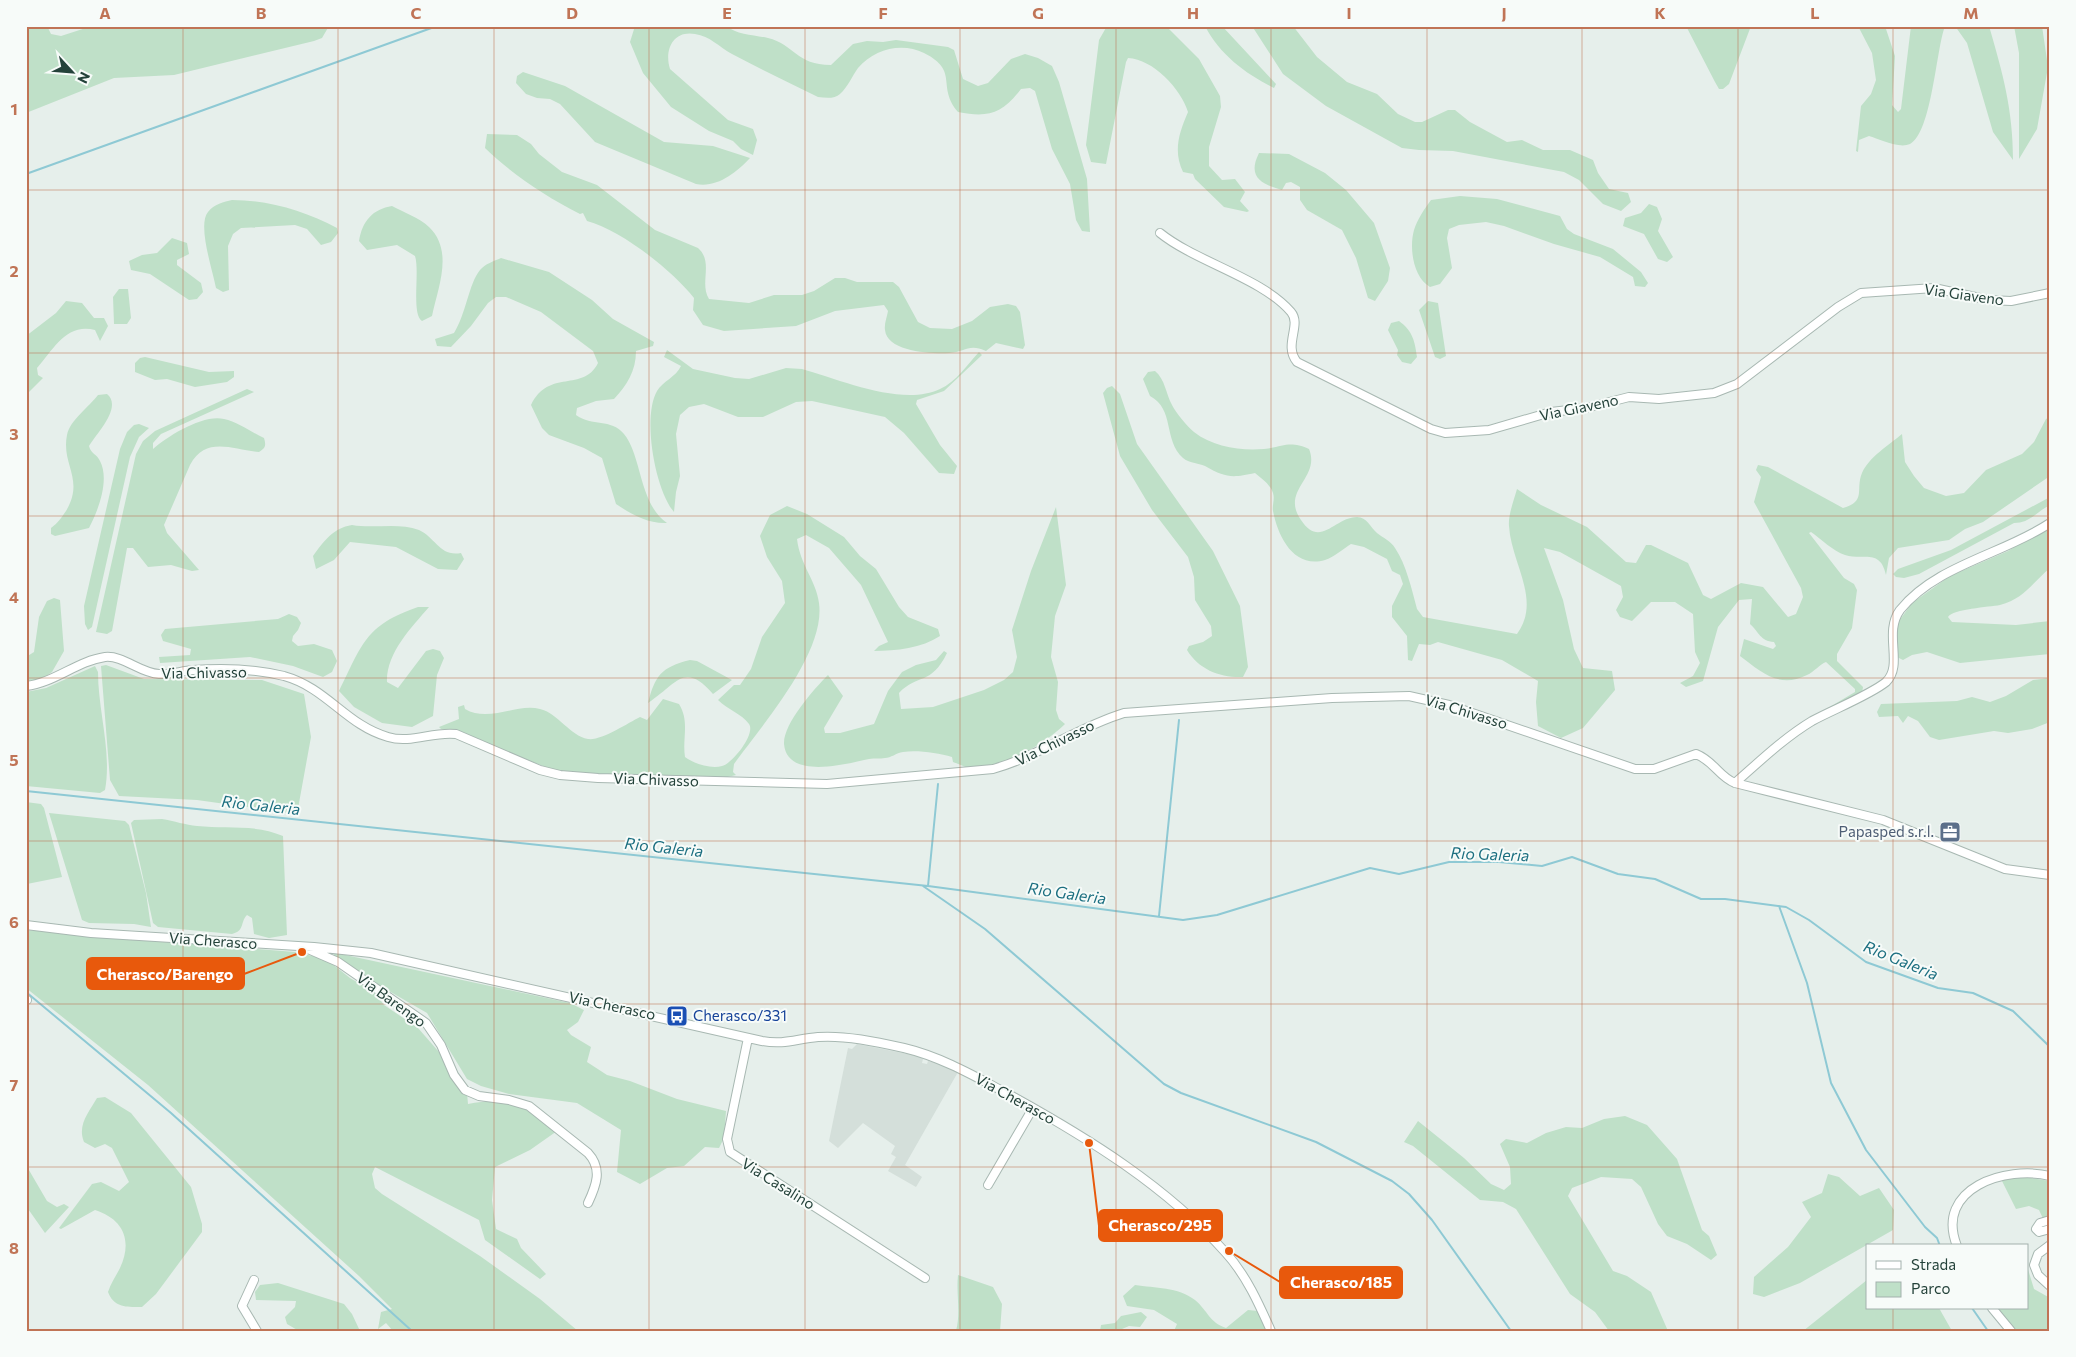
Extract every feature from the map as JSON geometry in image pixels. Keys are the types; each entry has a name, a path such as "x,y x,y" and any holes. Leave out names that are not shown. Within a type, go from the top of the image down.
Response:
{"street":[{"name":"Via Giaveno","path":"1160,233 1179,247 1257,286 1290,310 1295,322 1291,349 1298,362 1440,432 1489,430 1551,412 1586,408 1630,397 1658,399 1714,394 1727,390 1843,303 1861,293 1934,288 1989,300 2011,301 2050,293"},
{"path":"1735,783 1798,730 1886,682 1893,666 1892,625 1899,612 1908,603 1946,574 2023,539 2050,523"},
{"name":"Via Chivasso","path":"26,686 43,682 103,657 117,659 159,674 193,670 230,670 270,674 313,687 353,719 380,734 396,739 408,739 443,733 456,734 540,770 560,775 773,784 827,784 993,769 1018,762 1102,720 1124,713 1332,698 1409,696 1450,705 1635,769 1654,768 1696,754 1709,760 1726,779 1735,783 1883,820 2005,869 2050,875"},
{"name":"Via Cherasco","path":"26,925 131,936 301,946 371,953 781,1044 829,1037 903,1048 953,1065 1033,1108 1115,1158 1191,1218 1226,1253 1237,1267 1271,1331"},
{"name":"Via Barengo","path":"301,946 338,962 418,1016 436,1037 454,1075 465,1090 479,1096 509,1100 529,1106 588,1153 595,1161 598,1172 595,1188 588,1203"},
{"name":"Via Casalino","path":"748,1038 727,1139 730,1152 925,1278"},
{"path":"988,1184 1033,1108"},
{"path":"1955,1244 1952,1231 1952,1219 1959,1202 1971,1189 2004,1174 2030,1172 2050,1176"},
{"path":"2050,1220 2040,1222 2036,1229 2040,1232 2050,1229"},
{"path":"2050,1245 2038,1254 2034,1265 2038,1275 2050,1286"},
{"path":"254,1280 242,1306 257,1331"},
{"path":"1994,1310 2011,1331"}],"shaded area":[{"path":"857,1044 918,1056 923,1059 922,1063 933,1062 958,1072 905,1165 922,1177 916,1187 888,1171 896,1157 891,1154 895,1146 863,1123 838,1148 829,1141 848,1048 852,1049"}],"green space":[{"path":"26,26 47,26 51,34 61,36 92,26 329,26 322,38 314,41 174,75 114,78 26,113"},
{"path":"635,26 727,26 740,33 777,41 810,62 831,65 853,44 867,41 883,42 896,40 948,47 954,50 963,79 978,86 988,83 1011,59 1025,54 1038,58 1052,66 1059,82 1087,179 1090,232 1082,231 1076,220 1070,184 1052,149 1035,91 1030,88 1021,89 1007,104 994,112 969,114 958,112 948,94 945,73 941,66 924,53 907,48 898,48 880,52 865,61 838,96 830,98 818,97 764,71 705,37 687,34 676,38 669,49 668,62 670,69 728,120 753,129 757,140 753,155 741,149 733,141 709,131 671,107 643,73 630,42"},
{"path":"1107,26 1166,26 1199,59 1220,96 1221,107 1209,147 1209,166 1222,180 1235,179 1245,192 1240,201 1249,211 1224,207 1195,179 1193,174 1183,172 1178,157 1178,142 1188,112 1173,85 1156,69 1137,60 1128,58 1126,62 1106,164 1091,162 1086,145 1099,40"},
{"path":"1205,26 1222,26 1276,84 1274,88 1244,70 1226,55"},
{"path":"1252,26 1293,26 1317,57 1347,82 1377,94 1398,114 1415,122 1422,122 1448,110 1455,110 1470,122 1507,142 1522,140 1543,150 1570,150 1593,160 1598,173 1609,189 1628,193 1631,202 1621,211 1603,204 1579,180 1564,172 1453,151 1402,148 1326,106 1283,74"},
{"path":"1686,26 1751,26 1729,84 1723,89 1719,89"},
{"path":"1858,26 1885,26 1895,56 1892,105 1898,112 1901,109 1911,26 1945,26 1928,108 1917,136 1910,144 1900,145 1869,136 1859,140 1858,152 1856,151 1861,106 1871,94 1876,80 1872,53"},
{"path":"1955,26 1989,26 1999,60 2009,108 2013,160 1993,132 1967,43"},
{"path":"2014,26 2042,26 2048,67 2037,129 2019,159 2019,53"},
{"path":"523,72 565,86 664,142 713,146 750,158 726,178 711,184 696,184 595,142 560,104 550,99 537,98 526,94 516,83 517,76"},
{"path":"487,134 517,135 531,144 539,154 562,172 597,185 655,230 698,248 705,260 705,286 709,299 749,303 774,295 802,295 814,291 835,278 845,278 857,282 893,282 899,287 918,322 930,328 952,329 972,321 990,307 1008,304 1016,306 1020,312 1025,345 1023,349 996,343 986,351 971,348 949,353 911,350 893,343 888,337 885,323 888,311 884,305 835,311 796,326 724,331 703,325 693,310 694,298 673,275 630,242 615,233 587,221 583,213 580,214 554,200 518,176 485,148"},
{"path":"1259,153 1289,154 1325,173 1346,190 1374,223 1390,268 1388,281 1375,301 1368,298 1356,258 1342,230 1307,210 1300,200 1300,187 1291,182 1286,183 1282,190 1262,182 1255,174"},
{"path":"1460,196 1497,199 1560,216 1567,229 1574,234 1613,249 1641,272 1648,283 1645,287 1635,286 1633,277 1600,257 1486,222 1459,225 1449,229 1447,238 1452,268 1440,284 1430,287 1420,276 1414,262 1412,245 1414,230 1419,218 1431,200"},
{"path":"232,200 273,204 312,216 337,228 338,233 331,242 321,245 307,229 295,225 241,228 233,234 228,246 229,290 223,292 216,288 204,227 205,218 210,209"},
{"path":"1649,204 1657,207 1662,219 1658,231 1673,257 1667,262 1658,259 1644,234 1623,226 1625,218 1641,213"},
{"path":"392,206 429,227 437,237 441,247 443,258 442,270 432,316 422,321 419,317 416,301 417,272 415,256 397,245 367,250 359,241 360,234 369,217 379,210"},
{"path":"172,238 187,243 189,254 177,260 177,265 201,283 203,292 197,299 189,300 150,274 131,270 129,261 142,255 157,253"},
{"path":"501,258 549,272 592,300 613,319 654,342 653,346 636,351 636,358 630,377 614,399 596,401 577,408 576,415 588,421 613,426 624,434 630,443 651,504 658,515 667,523 646,520 616,504 602,458 584,448 549,435 542,428 531,405 538,394 547,387 556,383 584,377 592,372 598,363 593,351 541,312 506,297 496,297 488,303 471,326 451,347 437,346 435,339 454,333 462,317 473,283 480,270 487,264"},
{"path":"119,289 128,289 131,318 127,324 114,324 113,297"},
{"path":"66,301 82,303 94,318 104,318 108,326 100,341 95,330 85,329 76,330 62,339 37,368 38,375 43,378 26,395 26,336 56,313"},
{"path":"1428,301 1438,303 1446,356 1440,359 1435,357 1419,310"},
{"path":"1399,321 1410,333 1414,342 1417,357 1411,364 1402,362 1397,355 1398,350 1388,330 1391,323"},
{"path":"667,350 693,369 735,378 749,379 786,368 802,369 872,390 908,395 925,394 946,386 961,373 979,352 982,355 944,391 917,400 916,404 940,445 957,466 954,474 939,473 904,433 885,417 812,401 796,402 763,417 738,417 704,404 689,407 680,415 676,434 680,476 674,512 667,502 656,471 651,435 653,403 657,391 681,366 664,357"},
{"path":"145,357 209,372 234,371 234,377 227,382 195,387 167,379 155,380 135,372 135,363 140,358"},
{"path":"1155,371 1161,378 1176,412 1194,432 1202,437 1227,447 1264,449 1296,445 1309,449 1310,468 1297,492 1295,500 1296,510 1301,520 1308,528 1315,532 1321,532 1349,518 1360,517 1366,520 1377,533 1391,543 1399,554 1417,609 1423,617 1517,634 1524,621 1527,608 1523,581 1511,540 1509,526 1510,512 1517,489 1541,505 1587,527 1626,562 1636,563 1646,545 1651,545 1688,563 1703,595 1711,599 1741,583 1763,587 1788,617 1796,614 1803,597 1801,588 1754,502 1761,477 1756,470 1758,465 1768,467 1843,508 1855,502 1858,498 1860,479 1865,467 1902,434 1905,462 1914,476 1924,488 1946,496 1964,493 1986,470 2022,454 2034,442 2046,419 2050,417 2050,476 1983,522 1965,529 1949,540 1898,548 1889,558 1886,575 1880,561 1875,558 1845,555 1811,532 1809,533 1844,578 1854,584 1857,590 1852,628 1837,654 1837,661 1863,687 1862,693 1813,717 1855,692 1855,689 1826,662 1807,675 1788,680 1771,677 1763,673 1740,656 1744,639 1773,649 1776,646 1774,642 1763,638 1750,624 1752,599 1739,600 1718,627 1703,681 1686,687 1680,683 1693,676 1700,663 1695,652 1693,614 1675,602 1651,602 1632,621 1620,617 1616,610 1623,597 1621,586 1560,552 1544,548 1563,600 1574,649 1583,668 1612,671 1615,690 1583,728 1561,738 1538,726 1536,702 1538,681 1502,660 1438,642 1430,645 1419,644 1412,661 1408,660 1407,636 1392,617 1392,606 1403,584 1400,575 1392,571 1387,559 1364,547 1351,544 1325,560 1314,562 1304,560 1289,549 1283,540 1275,521 1273,493 1270,487 1255,473 1240,476 1224,475 1183,458 1173,443 1163,409 1150,396 1143,379 1148,372"},
{"path":"1112,386 1120,394 1137,444 1213,551 1240,606 1248,667 1243,677 1227,676 1204,668 1187,650 1189,646 1203,642 1212,636 1211,626 1195,600 1194,577 1188,557 1152,510 1120,456 1103,393"},
{"path":"247,389 254,392 161,434 153,443 153,449 186,427 216,418 234,422 264,438 265,446 259,452 221,446 212,447 196,456 190,465 164,525 167,533 199,570 192,571 171,565 148,567 133,548 127,548 112,631 107,634 96,632 136,454 143,441 155,431"},
{"path":"107,394 111,399 110,413 89,446 100,461 104,477 102,495 96,513 89,528 55,536 51,534 51,528 66,511 73,490 66,446 69,429 98,395"},
{"path":"139,424 149,428 139,437 130,457 92,627 88,630 85,624 84,606 120,449 127,432 134,425"},
{"path":"2050,497 2050,505 2029,519 2020,523 2014,523 1919,574 1904,578 1896,577 1893,574 1898,569 1951,550"},
{"path":"787,506 807,514 844,537 860,556 876,569 899,607 908,617 938,629 940,636 908,648 874,651 879,646 888,642 861,585 829,548 806,535 797,539 801,557 815,587 819,603 819,623 813,644 790,688 734,764 733,772 736,775 719,779 578,775 558,772 458,732 439,727 459,719 458,707 464,705 465,709 483,714 531,708 546,711 575,734 593,739 640,717 647,720 663,699 679,704 682,711 685,724 685,757 698,764 708,766 718,767 726,764 742,748 750,729 749,724 742,717 718,700 734,685 740,685 751,669 762,637 785,603 782,581 767,557 760,536 770,515"},
{"path":"1056,507 1066,585 1055,616 1051,657 1058,682 1056,710 1059,719 1065,724 1022,754 984,767 967,767 953,762 952,757 909,751 887,758 819,767 806,766 795,762 788,755 784,744 788,727 800,707 828,675 843,696 824,728 825,733 840,733 874,724 888,691 902,672 916,665 936,660 944,651 947,653 930,675 912,683 899,693 901,709 933,707 984,690 1004,680 1013,672 1017,657 1012,630 1031,571"},
{"path":"352,525 403,526 419,530 425,533 443,550 461,553 464,559 457,570 438,569 396,547 350,542 334,560 316,569 313,556 321,545 334,532"},
{"path":"2050,525 2050,568 2028,590 2016,599 2000,605 1964,610 1951,614 1948,617 1952,622 2016,625 2050,621 2050,654 1960,663 1927,652 1912,655 1903,660 1897,657 1896,625 1912,603 1950,576 2008,551"},
{"path":"54,598 60,600 64,651 52,672 39,681 26,683 26,657 34,652 39,617 47,601"},
{"path":"418,607 429,607 395,651 388,671 387,682 398,688 426,651 433,649 440,651 444,658 437,675 433,716 412,727 382,723 354,707 339,691 367,638 387,621"},
{"path":"289,614 297,617 301,623 292,641 298,646 314,644 332,650 337,661 332,672 323,677 293,666 250,657 160,663 159,657 190,655 191,649 163,641 161,635 165,629 278,619"},
{"path":"690,660 697,661 732,680 713,694 703,684 687,677 674,683 648,703 653,686 661,674 672,666"},
{"path":"106,665 144,679 262,680 304,694 311,737 297,814 197,800 119,796 110,780 101,666"},
{"path":"95,666 98,672 106,746 107,776 105,790 100,793 26,786 26,692 46,688"},
{"path":"2050,678 2050,722 2032,729 2008,733 1994,731 1939,740 1930,737 1918,721 1908,716 1903,723 1898,716 1879,717 1877,712 1881,704 1957,701 1972,697 1990,702 2006,696 2033,680"},
{"path":"26,802 41,804 44,808 62,877 27,884 29,896 26,899"},
{"path":"49,813 125,821 129,825 146,893 151,927 134,924 89,923 82,920"},
{"path":"162,819 197,826 262,830 283,836 287,935 269,938 254,934 252,918 247,915 241,929 232,934 158,927 153,923 131,823 134,820"},
{"path":"26,930 295,952 326,959 350,978 374,992 384,1005 418,1028 439,1052 455,1081 467,1093 468,1104 494,1101 516,1105 536,1115 557,1131 530,1150 495,1167 492,1200 496,1229 517,1239 521,1248 546,1274 540,1279 485,1240 479,1220 375,1167 372,1174 375,1188 480,1256 540,1299 578,1331 393,1331 386,1323 378,1329 381,1312 392,1309 359,1276 148,1085 26,988"},
{"path":"336,953 570,1003 584,1010 578,1022 567,1030 571,1035 591,1047 587,1062 607,1075 630,1081 677,1099 726,1111 724,1138 719,1148 705,1147 684,1166 667,1168 640,1184 617,1172 621,1130 577,1103 509,1094 481,1086 467,1079 427,1013 330,957"},
{"path":"105,1097 131,1113 191,1187 202,1224 202,1232 156,1294 142,1307 117,1304 108,1292 120,1268 126,1248 123,1232 113,1219 95,1210 61,1229 59,1228 92,1184 101,1182 119,1191 129,1182 112,1148 105,1144 95,1148 84,1142 82,1136 83,1124 97,1098"},
{"path":"1625,1116 1647,1125 1677,1159 1702,1230 1709,1236 1717,1255 1711,1260 1687,1244 1667,1236 1658,1224 1641,1187 1632,1179 1601,1177 1572,1188 1568,1196 1613,1271 1627,1276 1651,1292 1668,1331 1609,1331 1595,1312 1570,1294 1516,1209 1503,1202 1480,1200 1413,1146 1404,1142 1418,1121 1464,1158 1491,1184 1504,1190 1511,1184 1510,1167 1500,1144 1506,1139 1527,1143 1546,1133 1566,1127 1582,1128 1604,1119"},
{"path":"26,1165 47,1201 57,1207 64,1204 69,1207 45,1233 26,1206"},
{"path":"1828,1174 1839,1177 1860,1196 1879,1188 1894,1210 1893,1230 1800,1283 1764,1297 1753,1294 1754,1277 1788,1247 1811,1217 1802,1202 1822,1193"},
{"path":"2018,1176 2050,1181 2050,1227 2047,1227 2039,1210 2029,1206 2016,1209 2001,1179"},
{"path":"2028,1269 2034,1289 2050,1298 2050,1331 2015,1331 1997,1310 2028,1310"},
{"path":"958,1275 993,1287 1002,1304 1000,1331 956,1331"},
{"path":"1866,1281 1866,1310 1940,1310 1952,1331 1803,1331"},
{"path":"278,1283 344,1304 352,1314 360,1331 299,1331 287,1324 285,1317 295,1307 296,1301 256,1300 255,1292 260,1285"},
{"path":"1135,1285 1166,1289 1188,1296 1195,1300 1216,1323 1226,1328 1248,1310 1258,1311 1266,1331 1174,1331 1177,1324 1154,1310 1127,1306 1123,1296"},
{"path":"1141,1312 1147,1317 1140,1327 1129,1326 1122,1329 1123,1331 1100,1331 1101,1325 1115,1323 1121,1316"}],"waterway":[{"path":"26,174 437,26"},
{"path":"1159,916 1179,720"},
{"path":"928,886 938,784"},
{"name":"Rio Galeria","path":"26,791 928,886 1183,920 1217,915 1370,868 1399,874 1449,862 1499,862 1542,866 1572,857 1618,874 1655,879 1701,899 1725,899 1786,907 1809,920 1866,962 1938,988 1973,993 2013,1011 2050,1047"},
{"path":"923,886 985,929 1164,1084 1181,1093 1316,1142 1392,1181 1409,1194 1432,1220 1511,1331"},
{"path":"1779,906 1807,983 1831,1083 1866,1150 1925,1227 1937,1238 1939,1244"},
{"path":"26,992 171,1113 412,1331"},
{"path":"1973,1310 1988,1331"}],"place":[{"name":"Papasped s.r.l.","path":"1950,832"},
{"name":"Cherasco/Barengo","path":"302,952"},
{"name":"Cherasco/331","path":"677,1016"},
{"name":"Cherasco/295","path":"1089,1143"},
{"name":"Cherasco/185","path":"1229,1251"}]}
